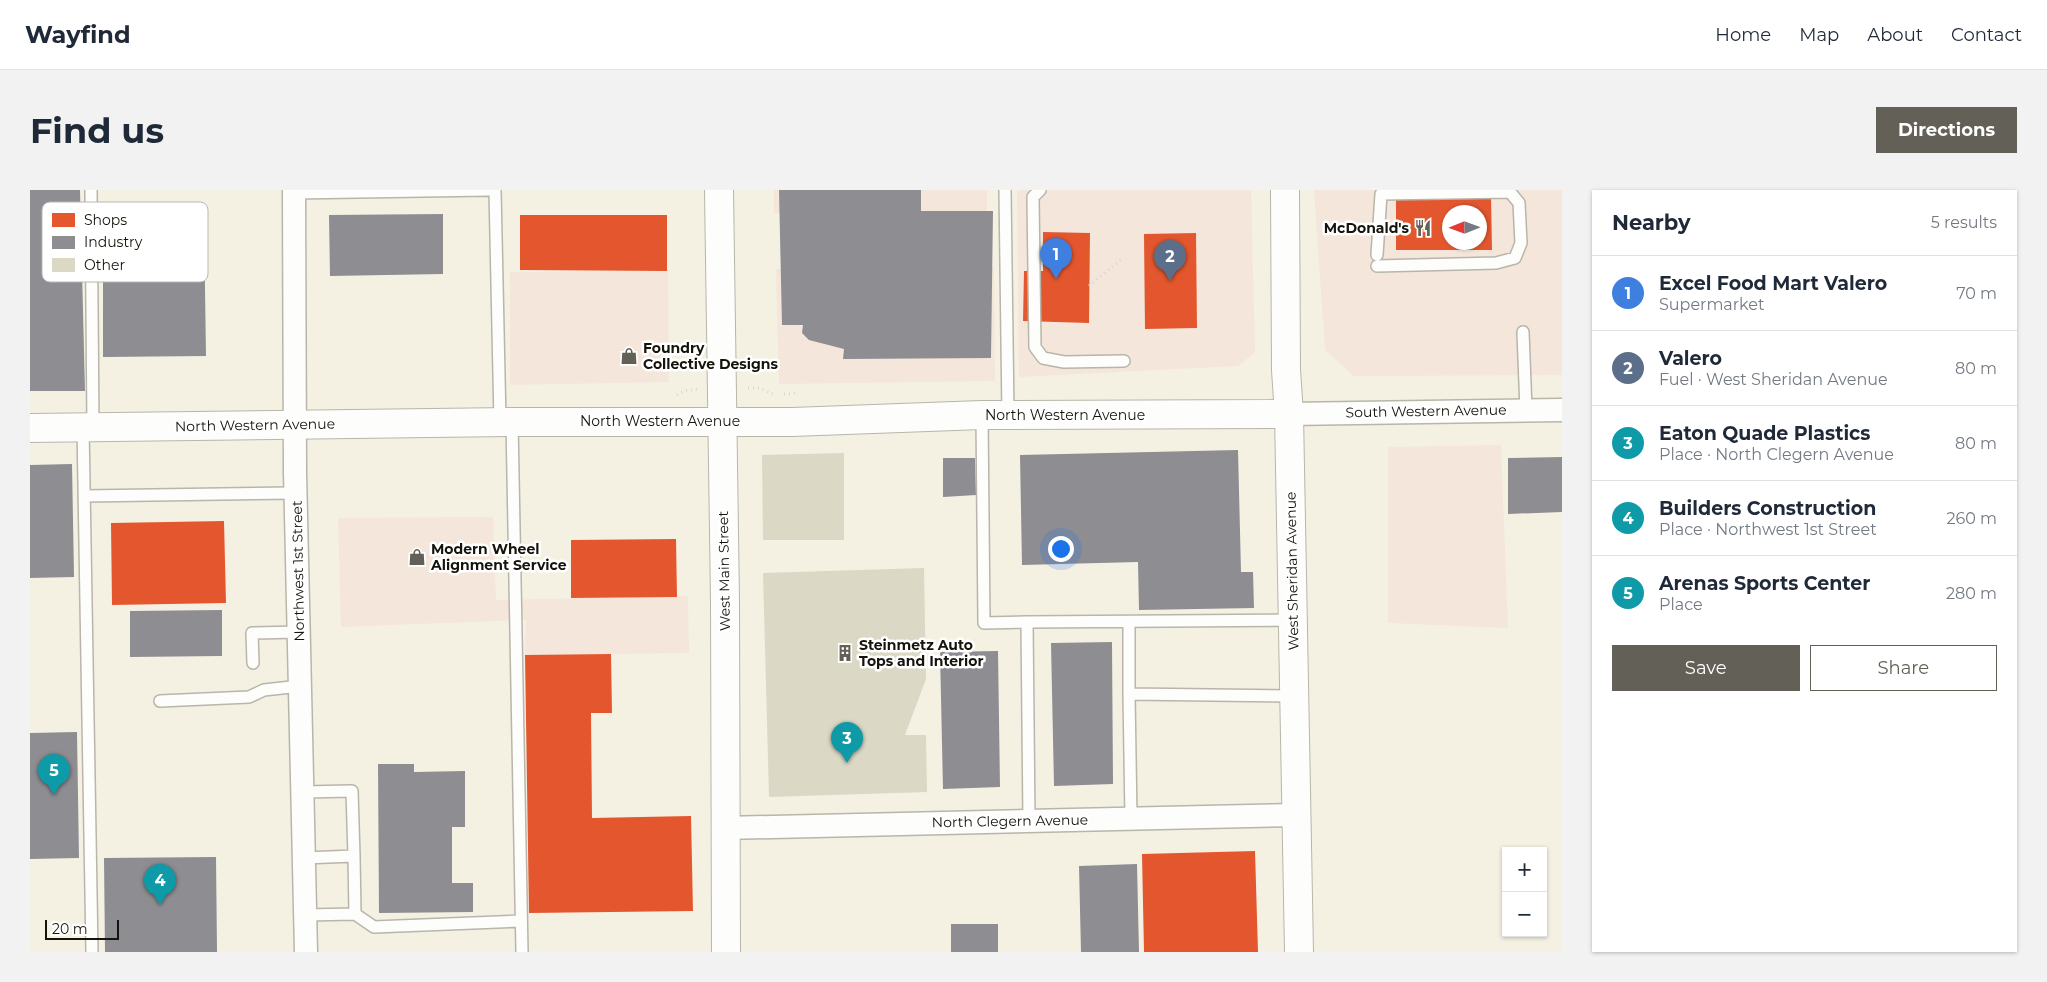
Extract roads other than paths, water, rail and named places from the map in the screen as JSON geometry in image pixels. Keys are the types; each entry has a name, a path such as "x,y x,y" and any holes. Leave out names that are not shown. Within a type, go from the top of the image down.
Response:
{"main road":[{"name":"West Main Street","path":"719,190 725,600 724,828 726,952"},
{"name":"West Sheridan Avenue","path":"1285,190 1286,370 1289,414 1299,952"},
{"name":"North Western Avenue","path":"30,428 865,420 995,415 1289,414"}],"street":[{"name":"Northwest 1st Street","path":"294,192 296,493 306,952"},
{"name":"South Western Avenue","path":"1289,414 1562,410"},
{"name":"North Clegern Avenue","path":"724,828 1296,815"}],"lane":[{"path":"294,192 489,190"},
{"path":"495,190 506,422 522,952"},
{"path":"1005,190 984,623 1293,620"},
{"path":"1040,190 1033,197 1035,347 1043,358 1064,362 1124,361"},
{"path":"1510,192 1519,203 1521,243 1515,258 1496,263 1377,260 1381,194 1510,192"},
{"path":"90,282 88,427 84,496 92,952"},
{"path":"1523,332 1526,410"},
{"path":"84,496 296,493"},
{"path":"1027,622 1029,821"},
{"path":"1129,622 1131,818"},
{"path":"253,663 252,633 299,632"},
{"path":"160,701 248,697 264,690 300,686"},
{"path":"1130,694 1294,696"},
{"path":"303,792 352,791 355,914"},
{"path":"304,858 354,856"},
{"path":"305,915 355,914 374,927 521,921"}],"place":[{"name":"McDonald's","path":"1423,228"},
{"name":"Excel Food Mart Valero","path":"1056,279"},
{"name":"Valero","path":"1170,281"},
{"name":"Foundry Collective Designs","path":"629,356"},
{"name":"Modern Wheel Alignment Service","path":"417,557"},
{"name":"Steinmetz Auto Tops and Interior","path":"845,653"},
{"name":"Eaton Quade Plastics","path":"847,763"},
{"name":"Arenas Sports Center","path":"54,795"},
{"name":"Builders Construction","path":"160,905"}]}
